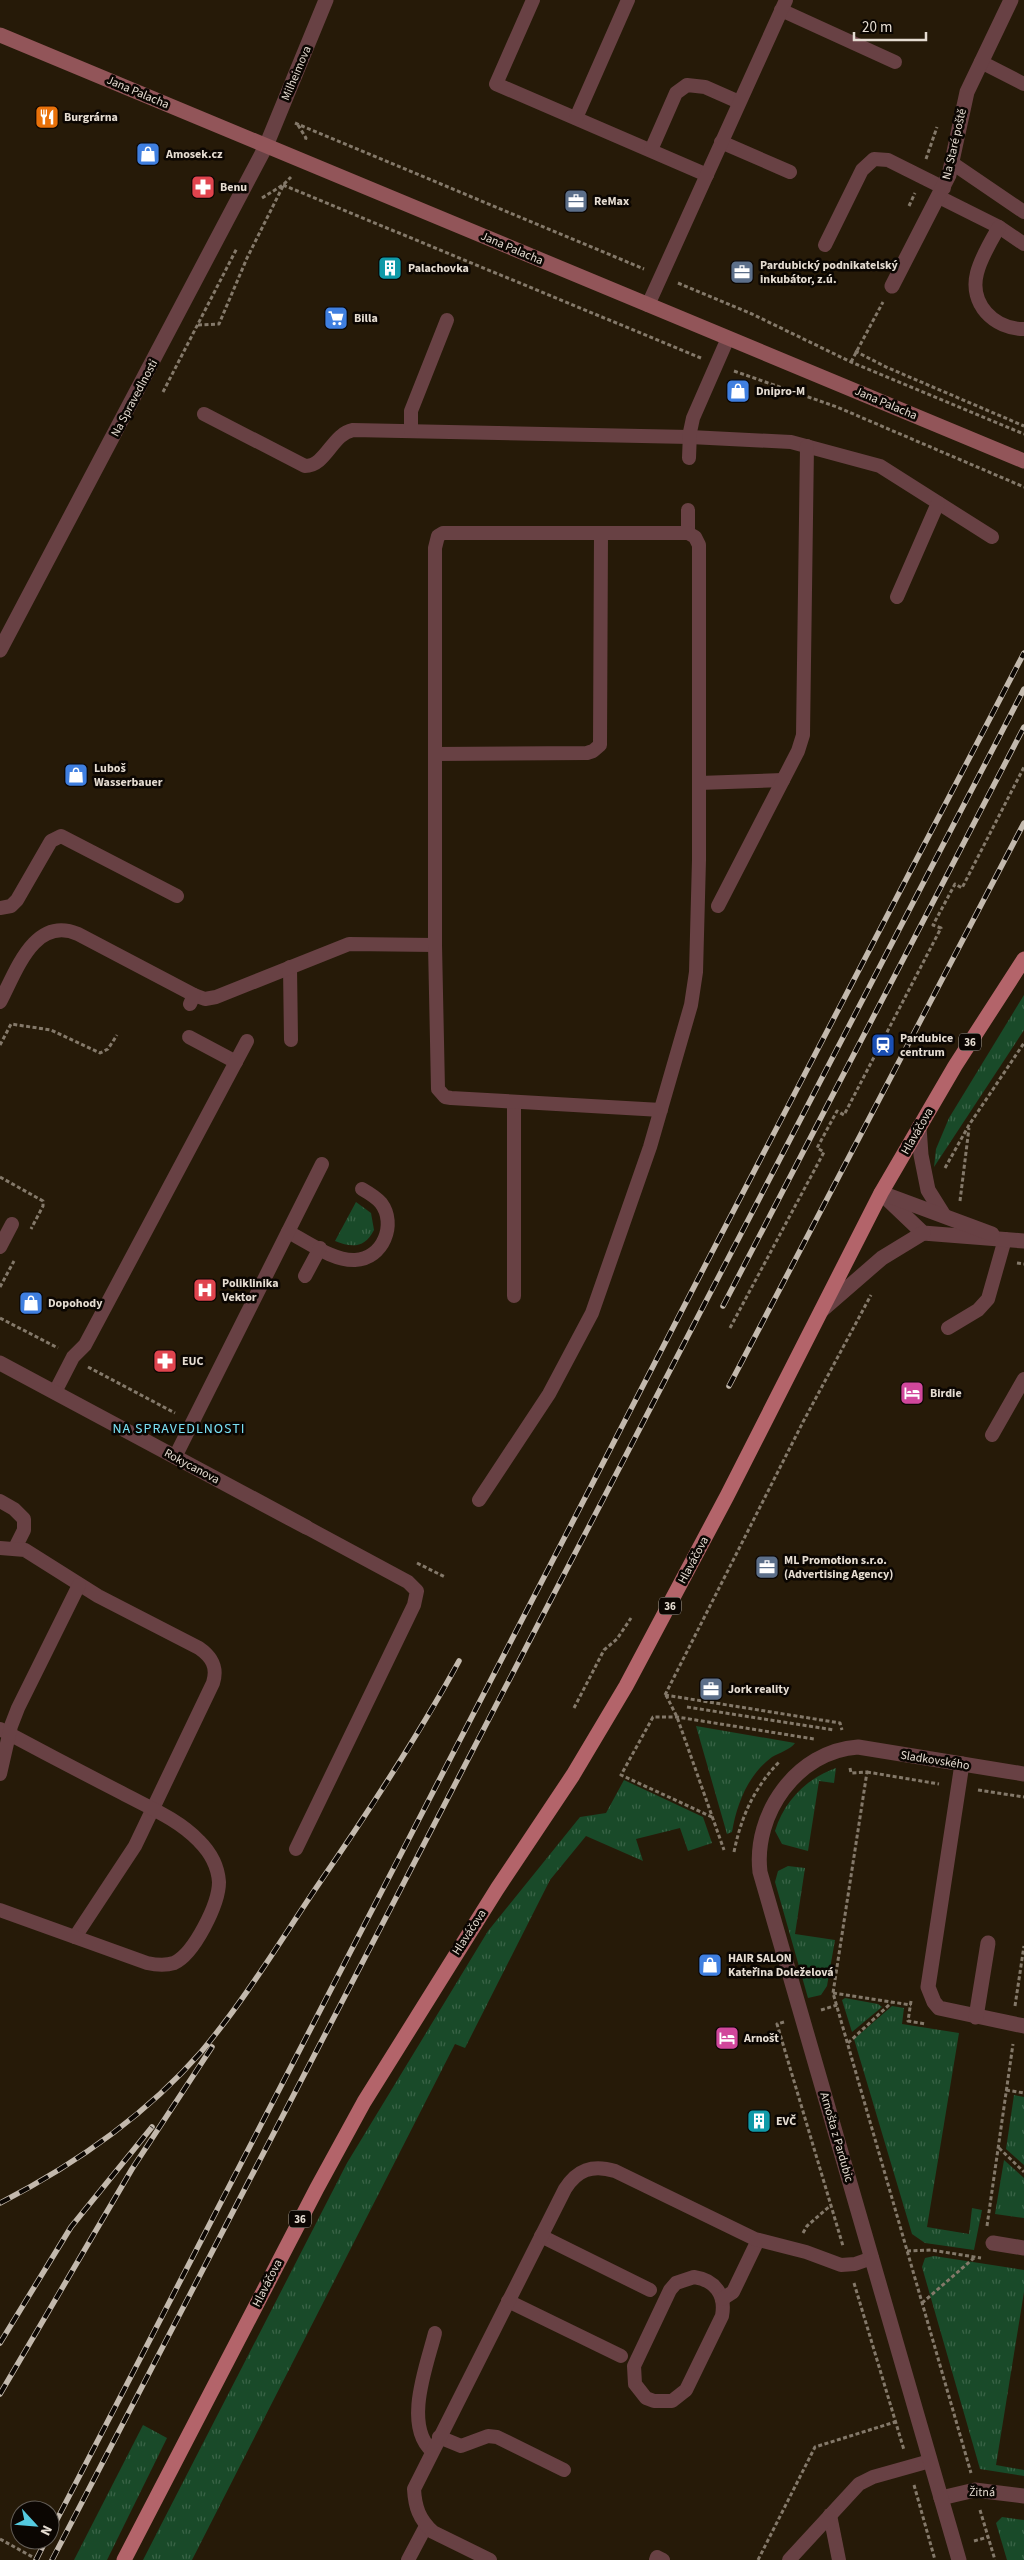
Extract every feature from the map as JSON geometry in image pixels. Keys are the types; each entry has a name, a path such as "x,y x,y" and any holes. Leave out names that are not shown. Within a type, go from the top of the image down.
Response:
{"main road":[{"name":"Jana Palacha","path":"0,34 1024,461"},
{"name":"Hlaváčova","path":"124,2560 317,2188 359,2111 491,1897 573,1775 626,1686 727,1496 881,1193 955,1066 1024,959"}],"street":[{"name":"Milheimova","path":"266,146 326,0"},
{"name":"Na Staré poště","path":"892,286 942,192 952,163 967,92 1012,0"},
{"name":"Na Spravedlnosti","path":"0,650 266,146"},
{"path":"920,1127 926,1182 934,1200 944,1214"},
{"path":"881,1193 944,1214 1005,1239"},
{"path":"881,1193 923,1233 1024,1242"},
{"name":"Hlaváčova","path":"822,1310 882,1258 923,1233"},
{"name":"Rokycanova","path":"0,1363 306,1527"},
{"name":"Sladkovského","path":"846,1748 858,1747 1024,1774"},
{"name":"Arnošta z Pardubic","path":"846,1748 819,1759 804,1769 779,1794 764,1824 758,1854 760,1872 959,2560"},
{"path":"962,1764 928,1987 934,2002 939,2008 1020,2025"},
{"path":"976,2017 988,1943"},
{"path":"987,2242 1024,2248"},
{"name":"Žitná","path":"941,2498 975,2490 1024,2496"}],"lane":[{"path":"533,0 496,84 707,175"},
{"path":"576,118 628,0"},
{"path":"648,305 783,5 895,62"},
{"path":"981,62 1024,84"},
{"path":"651,150 676,93 687,85 705,87 739,102"},
{"path":"721,142 790,172"},
{"path":"825,245 862,170 869,161 879,158 888,160 942,192 1024,244"},
{"path":"952,163 1024,212"},
{"path":"999,227 977,271 976,291 978,301 989,317 1007,327 1024,329"},
{"path":"410,431 410,411 447,320"},
{"path":"689,458 693,418 728,338"},
{"path":"204,414 305,466 314,464 347,431 773,440 807,446 880,466 992,537"},
{"path":"718,906 798,751 803,735 807,446"},
{"path":"897,597 938,503"},
{"path":"688,510 688,533"},
{"path":"479,1500 549,1394 592,1313 661,1110 694,990 699,783 699,545 695,537 688,533 449,532 438,536 435,548 435,945 437,1081 440,1094 451,1098 661,1110"},
{"path":"435,754 587,752 593,751 600,745 601,533"},
{"path":"699,783 783,780"},
{"path":"0,908 11,906 17,900 51,841 61,836 177,896"},
{"path":"0,1002 32,944 42,935 60,929 78,934 192,999 213,998 349,944 435,945"},
{"path":"290,967 291,1040"},
{"path":"189,1038 236,1062"},
{"path":"55,1392 73,1357 85,1345 247,1041"},
{"path":"514,1102 514,1296"},
{"path":"176,1457 322,1164"},
{"path":"288,1232 339,1257 357,1260 373,1254 382,1244 388,1230 385,1209 378,1199 362,1189"},
{"path":"0,1247 12,1224"},
{"path":"948,1328 978,1310 988,1299 1005,1239"},
{"path":"305,1276 320,1248"},
{"path":"992,1435 1024,1379"},
{"path":"0,1501 14,1508 24,1519 24,1530 15,1548"},
{"path":"296,1849 414,1605 417,1591 408,1582 306,1527"},
{"path":"0,1548 15,1548 36,1556 79,1585 199,1648 214,1663 216,1669 213,1683 126,1860 75,1937"},
{"path":"0,1774 5,1732 79,1585"},
{"path":"0,1910 147,1963 167,1965 183,1956 200,1932 214,1906 218,1893 217,1872 208,1852 192,1835 172,1819 5,1732"},
{"path":"490,2560 433,2532 426,2526 416,2509 414,2489 571,2180 587,2169 596,2168 614,2171 758,2240 794,2249 835,2263 849,2265 872,2258"},
{"path":"541,2236 650,2290"},
{"path":"722,2298 733,2292 758,2240"},
{"path":"704,2278 712,2283 722,2298 722,2316 686,2390 672,2400 663,2402 646,2398 635,2384 634,2366 670,2290 684,2279 704,2278"},
{"path":"508,2301 621,2356"},
{"path":"432,2451 421,2436 418,2405 435,2333"},
{"path":"439,2438 461,2446 488,2436 497,2437 564,2470"},
{"path":"790,2560 830,2515 865,2480 930,2461"},
{"path":"830,2515 839,2560"},
{"path":"408,2560 426,2526"},
{"path":"656,2560 657,2557 663,2560"}],"path":[{"path":"298,124 306,138"},
{"path":"258,206 262,197 290,180"},
{"path":"198,325 219,324 247,258 283,185"},
{"path":"283,185 765,384 837,407 1024,487"},
{"path":"163,392 241,240"},
{"path":"851,362 855,351 892,286"},
{"path":"855,351 886,367 1024,426"},
{"path":"730,1328 824,1152 817,1148 836,1112 844,1116 941,928 934,925 938,916 955,884 962,888 1024,767"},
{"path":"0,1045 11,1024 51,1030 100,1053 108,1049 117,1035"},
{"path":"934,1200 948,1159 1024,1043"},
{"path":"959,1208 970,1125"},
{"path":"0,1177 43,1201 43,1206"},
{"path":"665,1695 803,1422 873,1291"},
{"path":"574,1708 604,1650 617,1639 631,1618"},
{"path":"665,1695 677,1717 724,1850"},
{"path":"665,1695 840,1723 842,1732"},
{"path":"687,1707 842,1732"},
{"path":"712,1817 621,1775 653,1717 677,1717 813,1739 823,1737"},
{"path":"832,1734 842,1732"},
{"path":"851,1772 867,1772 834,1993 973,2480"},
{"path":"982,2259 987,2242 1006,2090 1020,2025 1014,2008 1024,1946"},
{"path":"834,1993 911,2005"},
{"path":"848,2043 891,2002"},
{"path":"777,2024 896,2422 935,2560"},
{"path":"1006,2090 1024,2093"},
{"path":"998,2148 1024,2172"},
{"path":"794,2249 806,2227 831,2205"},
{"path":"802,2225 806,2227"},
{"path":"908,2251 931,2250 990,2260"},
{"path":"922,2303 975,2258"},
{"path":"758,2560 815,2447 896,2422"},
{"path":"980,2509 995,2560"},
{"path":"0,2539 38,2560"}],"green space":[{"path":"1024,995 1024,1030 934,1167 936,1149 949,1118"},
{"path":"356,1202 371,1213 374,1230 366,1240 358,1245 347,1245 335,1241"},
{"path":"696,1726 795,1743 772,1757 756,1772 741,1800 732,1832 727,1834"},
{"path":"836,1768 834,1783 819,1781 808,1851 782,1844 775,1831 784,1810 806,1784 825,1772"},
{"path":"624,1780 703,1817 712,1843 688,1851 680,1828 636,1839 643,1861 586,1836 550,1880 465,2048 455,2044 192,2560 143,2560 347,2163 488,1931 580,1817 606,1813"},
{"path":"788,1866 805,1868 795,1934 835,1940 827,1986 821,1995 808,1998 775,1882 778,1871"},
{"path":"845,1998 878,2004 882,2007 852,2032 842,2000"},
{"path":"892,2006 904,2008 902,2024 959,2033 927,2227 969,2234 972,2208 982,2210 974,2250 925,2243 912,2234 854,2039"},
{"path":"1014,2095 1024,2097 1024,2165 1006,2149"},
{"path":"1004,2160 1024,2178 1024,2218 995,2214"},
{"path":"934,2256 1024,2270 1024,2292 996,2465 1024,2470 1024,2476 980,2469 922,2267 925,2258"},
{"path":"143,2425 167,2438 107,2560 74,2560"},
{"path":"1002,2517 1024,2520 1024,2560 1007,2560 996,2523"}],"railway":[{"path":"60,2514 1024,653"},
{"path":"52,2560 1024,689"},
{"path":"723,1306 1024,727"},
{"path":"729,1386 1024,823"},
{"path":"0,2203 55,2172 108,2137 157,2097 201,2052 247,1992 372,1804 426,1719 459,1661"},
{"path":"0,2394 132,2169 212,2047"},
{"path":"0,2343 71,2227 152,2127"},
{"path":"36,2560 41,2550"}],"place":[{"name":"Burgrárna","path":"47,117"},
{"name":"Amosek.cz","path":"148,154"},
{"name":"Benu","path":"203,187"},
{"name":"ReMax","path":"576,201"},
{"name":"Palachovka","path":"390,268"},
{"name":"Pardubický podnikatelský inkubátor, z.ú.","path":"742,272"},
{"name":"Billa","path":"336,318"},
{"name":"Dnipro-M","path":"738,391"},
{"name":"Luboš Wasserbauer","path":"76,775"},
{"name":"Pardubice centrum","path":"883,1045"},
{"name":"Poliklinika Vektor","path":"205,1290"},
{"name":"Dopohody","path":"31,1303"},
{"name":"EUC","path":"165,1361"},
{"name":"Birdie","path":"912,1393"},
{"name":"ML Promotion s.r.o. (Advertising Agency)","path":"767,1567"},
{"name":"Jork reality","path":"711,1689"},
{"name":"HAIR SALON Kateřina Doleželová","path":"710,1965"},
{"name":"Arnošt","path":"727,2038"},
{"name":"EVČ","path":"759,2121"}],"district":[{"name":"NA SPRAVEDLNOSTI","path":"179,1428"}]}
